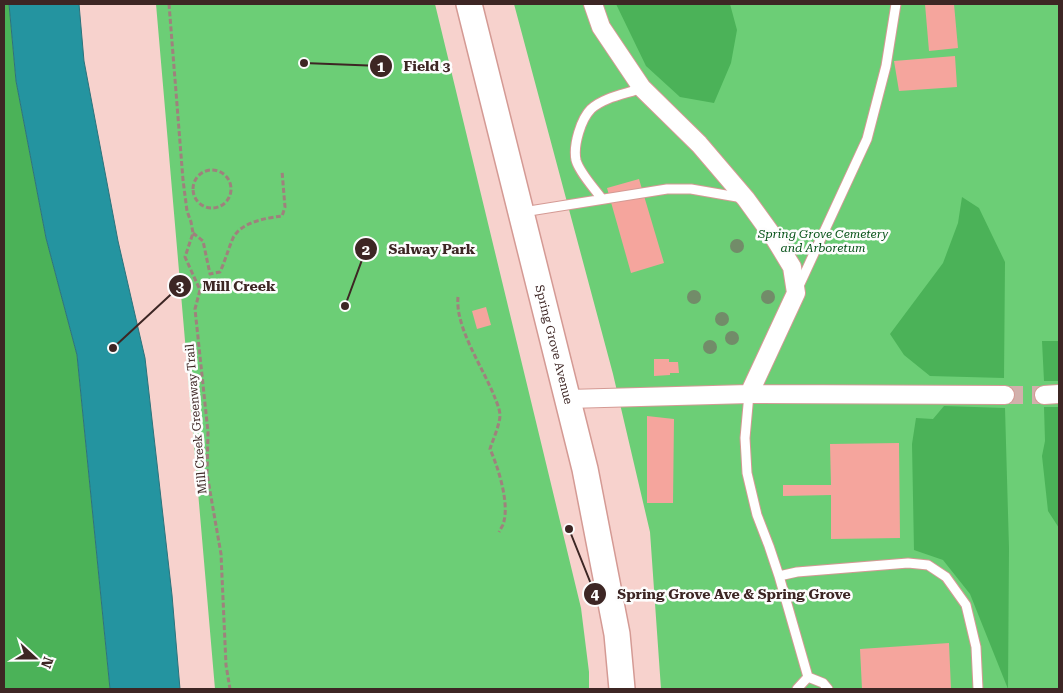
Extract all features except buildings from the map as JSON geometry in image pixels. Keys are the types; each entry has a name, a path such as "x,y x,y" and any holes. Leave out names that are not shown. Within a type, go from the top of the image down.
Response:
{"main road":[{"name":"Spring Grove Avenue","path":"469,4 585,469 617,634 622,689"}],"street":[{"path":"593,4 601,27 642,88 699,144 746,199 775,239 792,267 796,293 749,394"},
{"path":"568,399 749,394 1005,395"}],"lane":[{"path":"796,293 866,138 886,66 896,4"},
{"path":"602,199 586,179 576,160 578,131 591,109 606,100 642,88"},
{"path":"521,212 667,189 691,189 746,199"},
{"path":"749,394 745,438 747,473 757,516 770,546 808,677 823,684 828,689"},
{"path":"779,576 797,572 908,563 928,565 946,577 966,605 976,647 978,689"},
{"path":"797,689 808,677"}],"path":[{"path":"169,4 184,192 193,233 203,241 210,274 220,272 234,236 250,223 282,216 286,207 282,172"},
{"path":"211,170 223,173 227,177 231,189 226,201 216,207 209,208 198,202 193,190 195,178 205,171 211,170"},
{"path":"184,192 193,190"},
{"name":"Mill Creek Greenway Trail","path":"193,233 185,257 200,290 195,309 208,432 207,474 221,554 226,665 230,689"},
{"path":"458,297 464,330 491,388 500,415 490,449 498,467 504,497 505,520 500,532"}],"green space":[{"path":"4,4 9,4 16,81 46,238 77,355 110,689 4,689"},
{"path":"156,4 435,4 581,608 589,672 589,689 215,689"},
{"name":"Spring Grove Cemetery and Arboretum","path":"514,4 1059,4 1059,689 661,689 650,532 613,374"},
{"path":"616,4 730,4 737,30 731,63 714,103 680,97 646,66"},
{"path":"962,197 979,208 1005,262 1004,378 930,376 904,355 890,334 943,263 958,223"},
{"path":"1042,341 1059,341 1059,381 1044,381"},
{"path":"944,406 1005,408 1009,548 1008,689 970,594 943,560 914,550 912,444 916,418 933,419"},
{"path":"1044,407 1059,407 1059,528 1048,511 1042,456 1045,441"}],"water":[{"path":"9,4 79,4 84,61 118,241 145,358 172,595 180,689 110,689 77,355 46,238 16,81"}],"tunnel":[{"path":"1005,395 1044,395"}],"place":[{"name":"Field 3","path":"304,63"},
{"name":"Salway Park","path":"345,306"},
{"name":"Mill Creek","path":"113,348"},
{"name":"Spring Grove Ave & Spring Grove","path":"569,529"}]}
